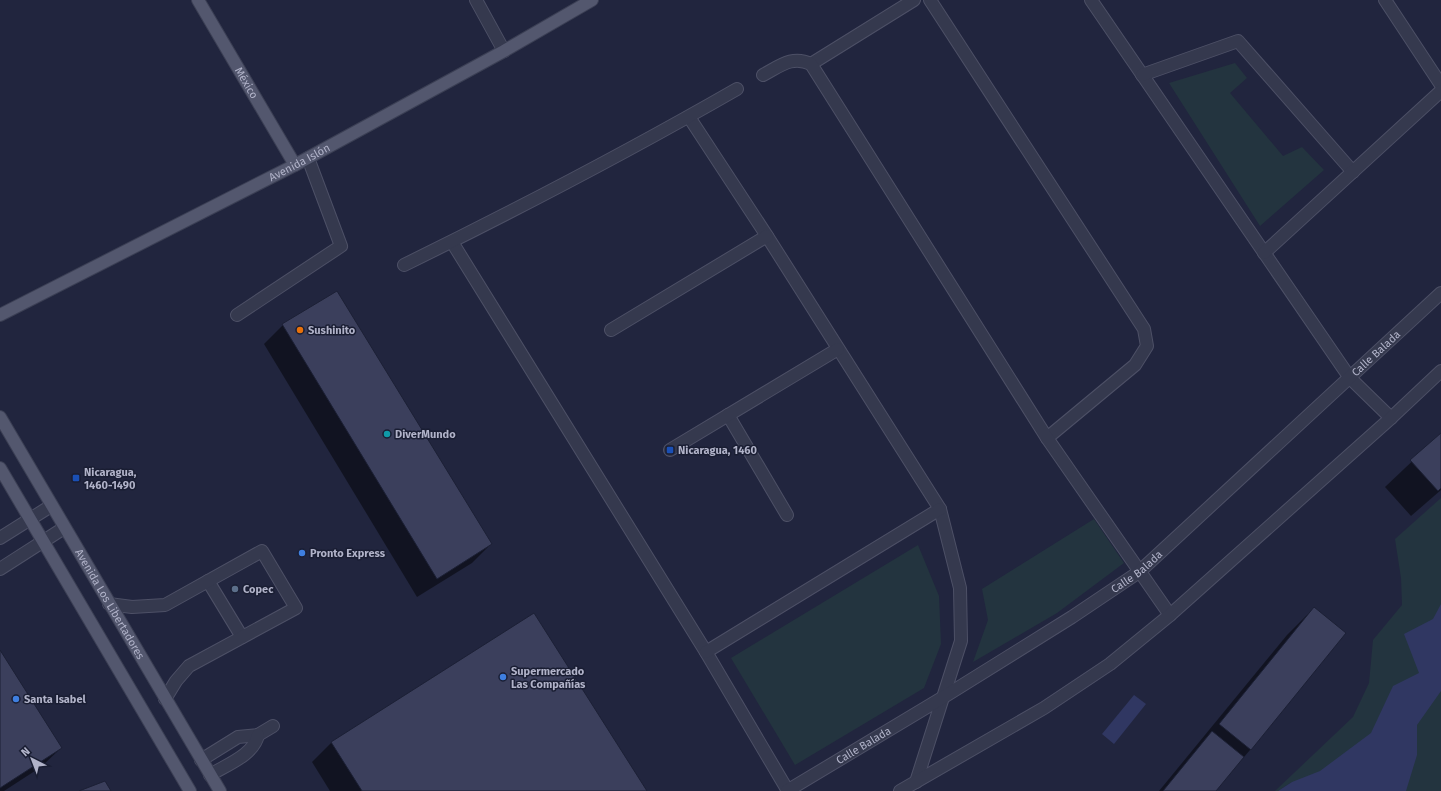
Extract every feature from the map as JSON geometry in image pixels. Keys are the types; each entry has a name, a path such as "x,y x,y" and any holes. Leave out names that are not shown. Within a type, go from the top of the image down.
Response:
{"main road":[{"name":"México","path":"198,0 295,165"},
{"name":"Avenida Islón","path":"0,315 295,165 504,51 592,0"},
{"name":"Avenida Los Libertadores","path":"0,417 220,791"},
{"path":"0,468 42,542 190,791"}],"street":[{"path":"476,0 504,51"},
{"path":"812,64 914,0"},
{"path":"930,0 1144,329 1147,346 1135,365 1048,438"},
{"path":"1091,0 1350,378 1391,418"},
{"path":"1385,0 1441,85"},
{"path":"1142,75 1238,41 1353,172"},
{"path":"763,75 791,61 802,60 812,64 1048,438 1170,615"},
{"path":"404,265 452,242 689,117 737,89"},
{"path":"1264,254 1441,91"},
{"path":"689,117 767,236 940,509 960,588 961,640 916,782"},
{"path":"237,315 341,246 308,158"},
{"path":"611,330 767,236"},
{"path":"452,242 706,652 787,791"},
{"name":"Calle Balada","path":"787,791 942,698 1072,617 1139,572 1441,293"},
{"path":"670,450 838,349"},
{"path":"900,791 1057,699 1110,664 1170,615 1391,418 1441,371"},
{"path":"728,415 787,515"},
{"path":"0,538 51,506"},
{"path":"706,652 940,509"},
{"path":"0,569 64,528"},
{"path":"109,604 135,607 165,605 262,552 296,608 189,666 176,681 165,698"},
{"path":"208,581 242,637"},
{"path":"201,760 238,737 258,735 273,726"},
{"path":"210,775 249,751 256,742 258,735"}],"shaded area":[{"path":"1235,63 1247,78 1230,93 1283,156 1302,147 1324,170 1260,226 1169,83"},
{"path":"1441,498 1441,791 1292,791 1292,782 1278,791 1275,791 1353,717 1369,683 1373,640 1402,605 1401,578 1395,539"},
{"path":"1094,519 1124,563 1057,613 973,662 988,620 982,589"},
{"path":"918,545 939,596 941,644 924,688 795,765 731,658"}],"water":[{"path":"1441,604 1441,691 1417,725 1417,755 1406,791 1278,791 1292,782 1320,771 1371,733 1393,686 1419,673 1404,634 1433,619"},
{"path":"1134,695 1146,704 1114,744 1102,734"}],"building":[{"name":"DiverMundo","path":"337,291 492,544 437,579 282,324"},
{"path":"1441,433 1441,488 1438,491 1410,460"},
{"path":"1314,607 1346,633 1251,750 1219,724"},
{"name":"Supermercado Las Compañías","path":"534,613 647,791 362,791 331,742"},
{"name":"Santa Isabel","path":"0,650 62,748 0,788"},
{"path":"1212,731 1244,757 1216,791 1163,791"},
{"path":"105,781 111,791 79,791"}],"place":[{"name":"Sushinito","path":"300,330"},
{"name":"DiverMundo","path":"387,434"},
{"name":"Nicaragua, 1460","path":"670,450"},
{"name":"Nicaragua, 1460-1490","path":"76,478"},
{"name":"Pronto Express","path":"302,553"},
{"name":"Copec","path":"235,589"},
{"name":"Supermercado Las Compañías","path":"503,677"},
{"name":"Santa Isabel","path":"16,699"}]}
